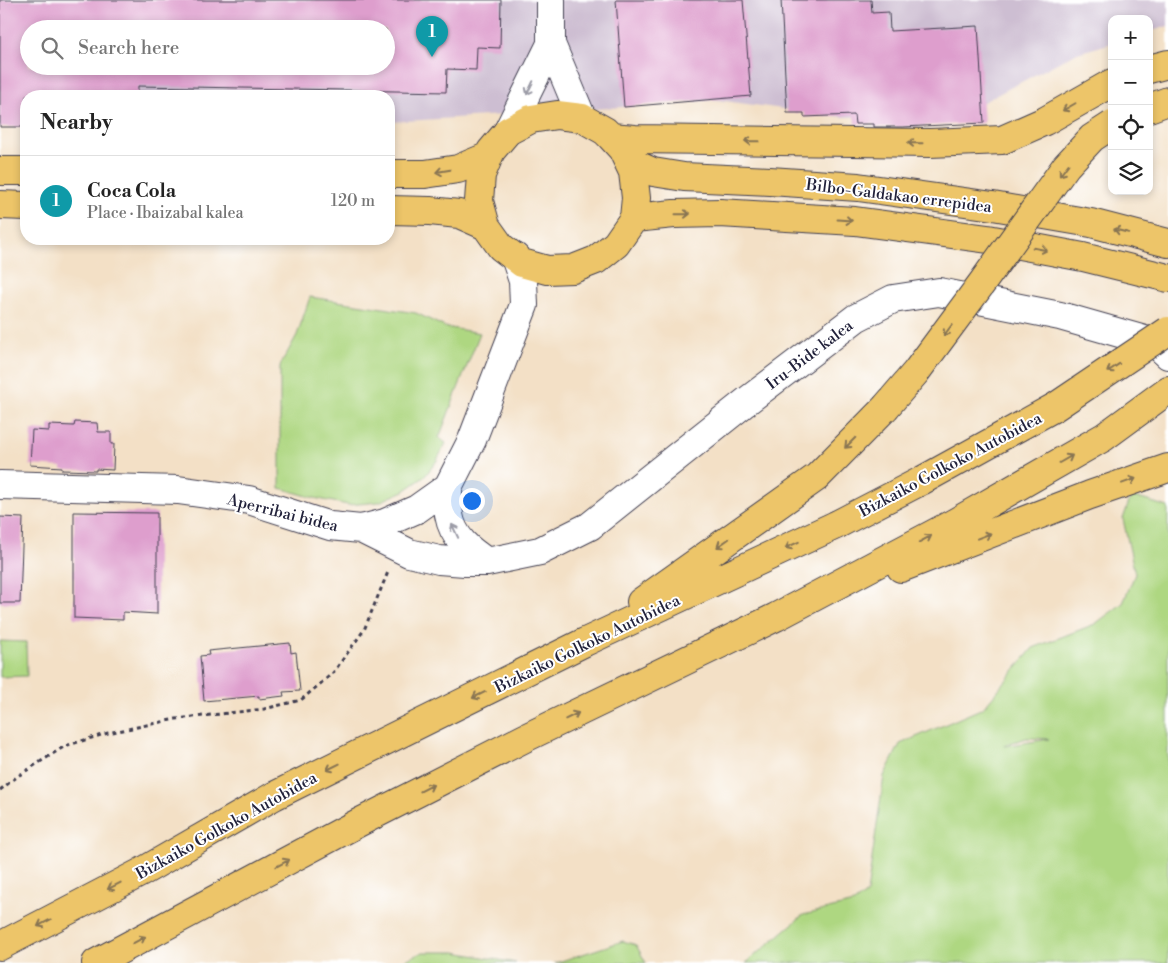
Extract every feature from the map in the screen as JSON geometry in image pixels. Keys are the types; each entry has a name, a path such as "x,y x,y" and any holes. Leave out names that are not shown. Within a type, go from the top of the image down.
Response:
{"highway":[{"path":"1153,68 1168,64"},
{"path":"611,137 635,139 930,143 1002,140 1045,121 1108,85"},
{"path":"1153,107 1168,102"},
{"path":"557,115 582,118 605,130 622,149 633,172 636,198 634,218 616,244 596,260 572,269 547,270 522,263 501,247 486,226 479,200 481,175 491,151 508,131 531,119 557,115"},
{"path":"585,642 817,477 885,408 916,372 1066,166 1092,138 1108,128"},
{"path":"395,174 425,174 458,169 489,156"},
{"name":"Bilbo-Galdakao errepidea","path":"628,161 653,172 684,177 858,187 993,206 1090,224 1168,243"},
{"path":"0,171 20,172"},
{"path":"0,206 20,206"},
{"path":"395,210 459,214 486,226"},
{"name":"Bilbo-Galdakao errepidea","path":"634,218 674,214 720,213 855,221 988,239 1083,257 1168,278"},
{"name":"Bizkaiko Golkoko Autobidea","path":"0,946 140,873 274,796 585,642 836,525 921,481 1055,407 1168,331"},
{"path":"96,963 358,823 490,756 776,617 954,523 1104,437 1168,390"},
{"path":"776,617 1071,502 1168,468"}],"street":[{"path":"551,0 551,44 582,118"},
{"path":"508,131 551,44"},
{"path":"515,257 523,281 524,305"},
{"path":"524,305 550,283 572,269"},
{"name":"Iru-Bide kalea","path":"361,529 408,553 439,560 487,562 540,551 590,526 747,401 856,318 893,299 939,292 1060,316 1155,343 1168,356"},
{"name":"Aperribai bidea","path":"0,485 178,490 249,500 330,526 361,529 385,524 417,509 448,487 472,440 524,305"},
{"path":"448,487 449,515 454,530 460,541 470,551 487,562"}],"path":[{"path":"0,790 18,776 65,746 108,733 176,719 264,710 301,700 333,673 364,630 398,548"}],"shaded area":[{"path":"0,0 1168,0 1168,26 1153,31 1153,15 1108,15 1108,44 1074,54 961,114 842,117 717,100 395,122 395,90 20,90 20,117 0,117"}],"green space":[{"path":"310,297 416,313 445,327 480,333 439,438 446,443 436,462 424,477 404,491 379,502 348,505 280,488 280,366 297,335"},
{"path":"1131,496 1168,507 1168,963 746,963 803,915 854,903 867,893 884,776 900,744 983,708 1033,648 1095,624 1123,603 1135,574 1123,519","holes":["1027,738 1049,739 1004,746"]},
{"path":"0,641 26,642 27,676 0,677"},
{"path":"623,941 636,945 646,963 555,963"},
{"path":"423,952 455,952 516,963 398,963"}],"building":[{"path":"0,0 501,0 500,48 477,47 476,70 447,69 446,92 138,86 138,90 20,90 20,127 0,127"},
{"path":"616,0 743,0 751,96 624,107"},
{"path":"781,0 871,0 872,13 889,12 890,31 978,26 984,123 874,127 874,124 855,124 854,115 804,117 804,113 787,113"},
{"path":"75,422 97,423 98,432 111,432 111,444 114,444 113,470 62,470 62,467 30,465 32,430 49,431 49,425 74,426"},
{"path":"74,512 157,513 157,614 123,612 123,620 74,618"},
{"path":"0,517 23,518 20,603 0,603"},
{"path":"290,643 291,653 296,652 300,691 283,692 284,696 259,699 259,696 204,701 200,656 209,655 208,651"}],"place":[{"name":"Coca Cola","path":"432,57"}]}
